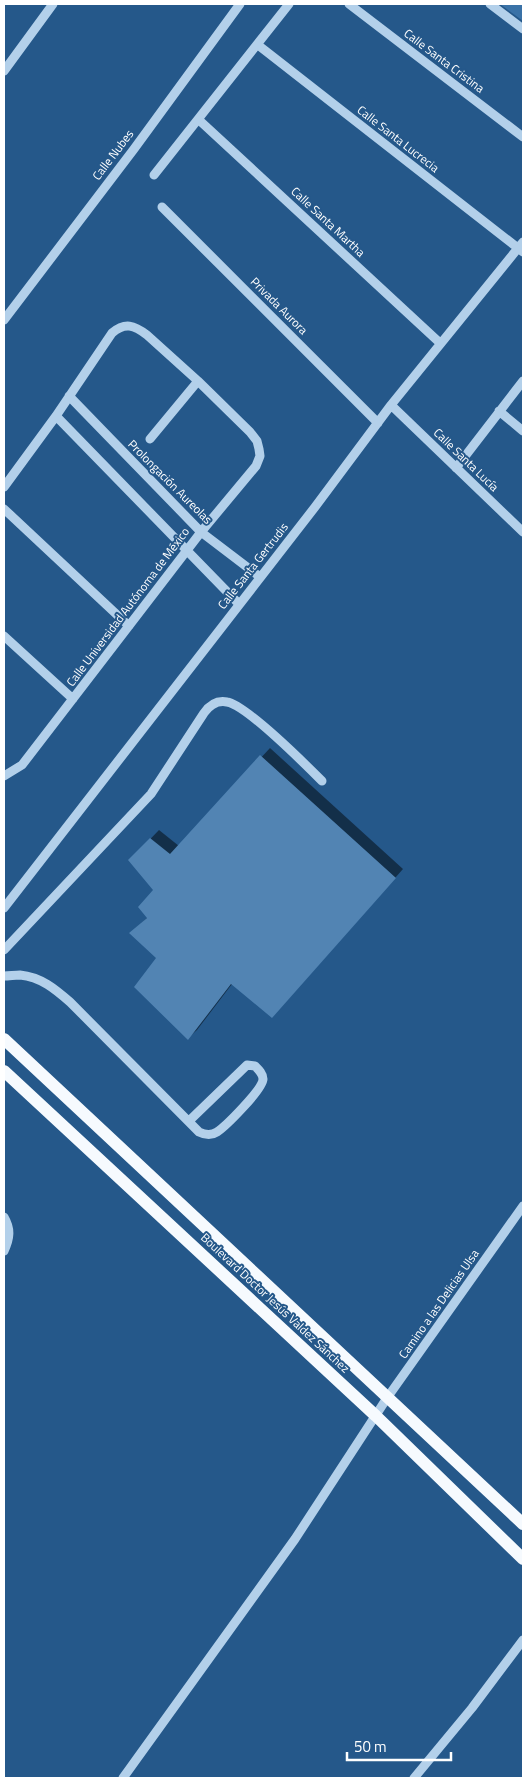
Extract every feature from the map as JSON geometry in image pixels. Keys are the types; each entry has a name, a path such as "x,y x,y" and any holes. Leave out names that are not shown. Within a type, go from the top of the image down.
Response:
{"main road":[{"name":"Boulevard Doctor Jesús Valdez Sánchez","path":"4,1039 523,1524"},
{"name":"Boulevard Doctor Jesús Valdez Sánchez","path":"4,1071 376,1416 523,1559"}],"street":[{"path":"4,71 53,4"},
{"name":"Calle Nubes","path":"5,317 134,149 240,4"},
{"path":"154,175 289,4"},
{"name":"Calle Santa Cristina","path":"349,4 523,137"},
{"path":"490,4 523,30"},
{"name":"Calle Santa Lucrecia","path":"258,45 522,247"},
{"name":"Calle Santa Martha","path":"198,120 440,343"},
{"name":"Privada Aurora","path":"162,207 378,423"},
{"name":"Calle Santa Gertrudis","path":"4,908 260,578 391,405 440,343 522,247"},
{"path":"4,487 56,416 97,353 117,329 122,326 130,325 147,335 198,381 150,439"},
{"name":"Calle Universidad Autónoma de México","path":"4,776 22,765 186,551 256,466 260,456 257,441 198,381"},
{"path":"456,468 523,381"},
{"name":"Prolongación Aureolas","path":"69,396 201,532 260,578"},
{"name":"Calle Santa Lucía","path":"391,405 523,532"},
{"path":"499,411 523,430"},
{"path":"56,416 239,604"},
{"path":"4,508 130,626"},
{"path":"5,639 73,699"},
{"path":"4,950 151,794 210,706 222,702 234,704 283,743 322,781"},
{"path":"4,976 20,975 41,980 55,989 199,1132 206,1135 218,1132 258,1092 263,1080 262,1074 255,1066 250,1065 243,1068 189,1121"},
{"name":"Camino a las Delicias Ulsa","path":"123,1778 295,1539 388,1398 523,1206"},
{"path":"4,1217 10,1235 4,1250"},
{"path":"414,1778 472,1708 523,1640"}],"shaded area":[{"path":"500,4 523,4 523,21"}],"building":[{"path":"260,755 396,878 272,1018 231,984 188,1040 134,987 156,958 129,933 147,918 138,907 153,890 128,860 150,838 170,854"}]}
